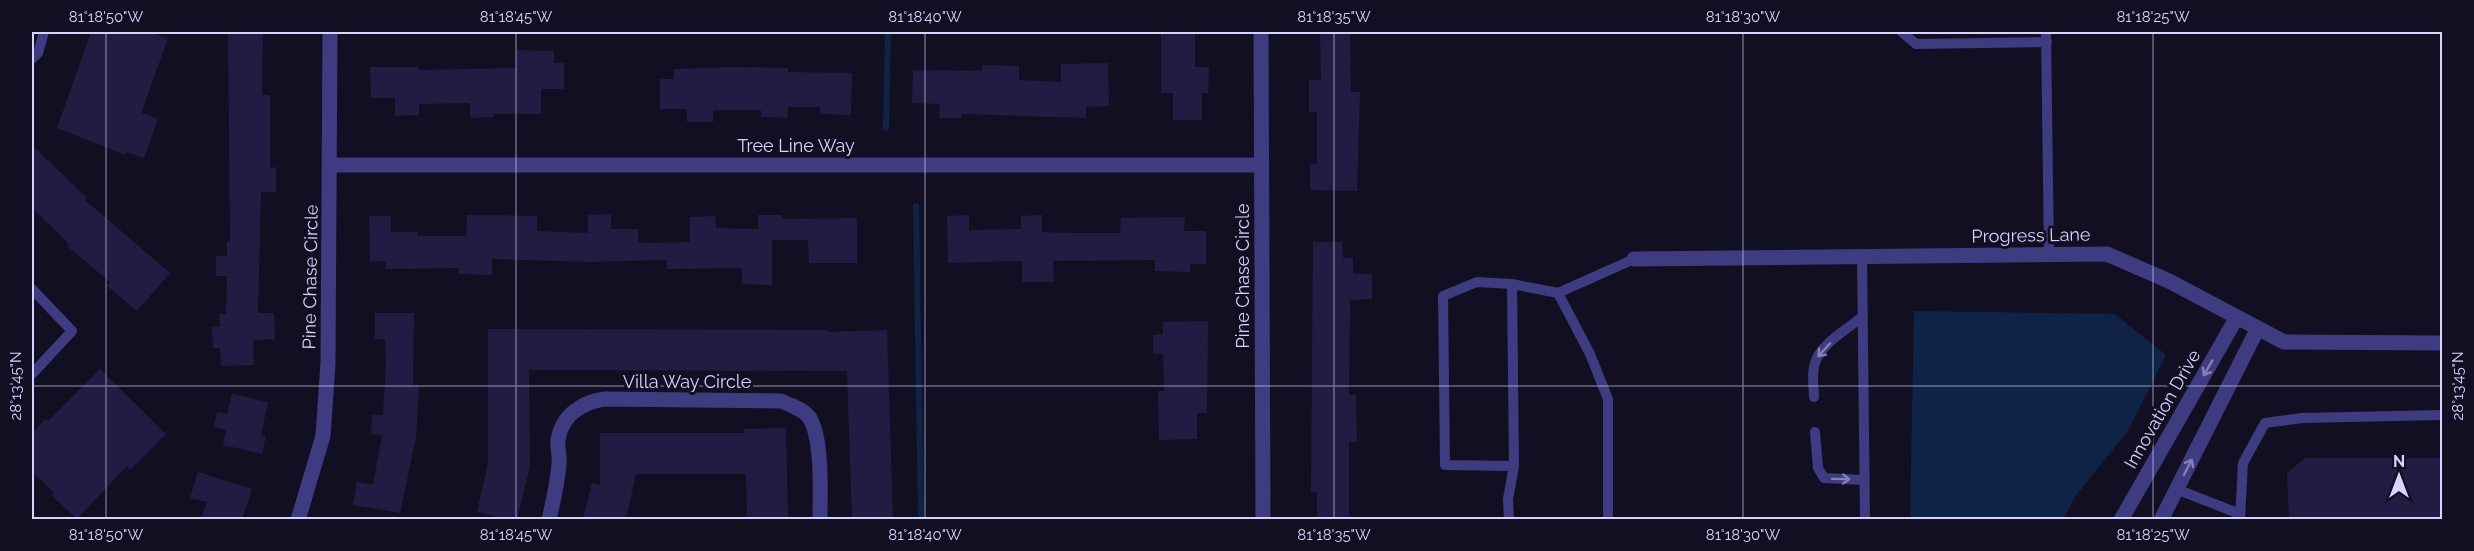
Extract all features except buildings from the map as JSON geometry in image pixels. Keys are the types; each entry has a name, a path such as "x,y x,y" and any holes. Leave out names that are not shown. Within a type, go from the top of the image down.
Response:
{"street":[{"name":"Pine Chase Circle","path":"298,519 323,436 328,363 330,32"},
{"name":"Pine Chase Circle","path":"1261,32 1263,519"},
{"name":"Tree Line Way","path":"330,165 1262,165"},
{"name":"Progress Lane","path":"1634,259 2107,254 2169,281 2284,342 2442,343"},
{"name":"Innovation Drive","path":"2121,519 2237,317"},
{"path":"2161,519 2258,328"},
{"name":"Villa Way Circle","path":"549,519 560,462 558,439 576,408 590,401 605,399 781,401 794,406 808,416 815,431 820,519"}],"lane":[{"path":"32,59 38,53 44,32"},
{"path":"1902,32 1916,44 2047,37 2049,255"},
{"path":"1862,257 1865,519"},
{"path":"1514,466 1445,465 1443,296 1477,282 1512,284 1558,293 1634,259"},
{"path":"1509,519 1507,512 1514,466 1512,284"},
{"path":"32,289 72,331 32,374"},
{"path":"1558,293 1590,354 1608,399 1608,519"},
{"path":"1814,397 1813,371 1817,358 1824,349 1863,316"},
{"path":"2176,489 2240,517 2243,463 2265,423 2302,418 2442,415"},
{"path":"1815,432 1817,464 1824,478 1865,480"}],"water":[{"path":"1914,311 2115,314 2166,355 2128,431 2074,498 2064,519 1910,519"}],"waterway":[{"path":"886,128 888,32"},
{"path":"916,206 921,520"}]}
